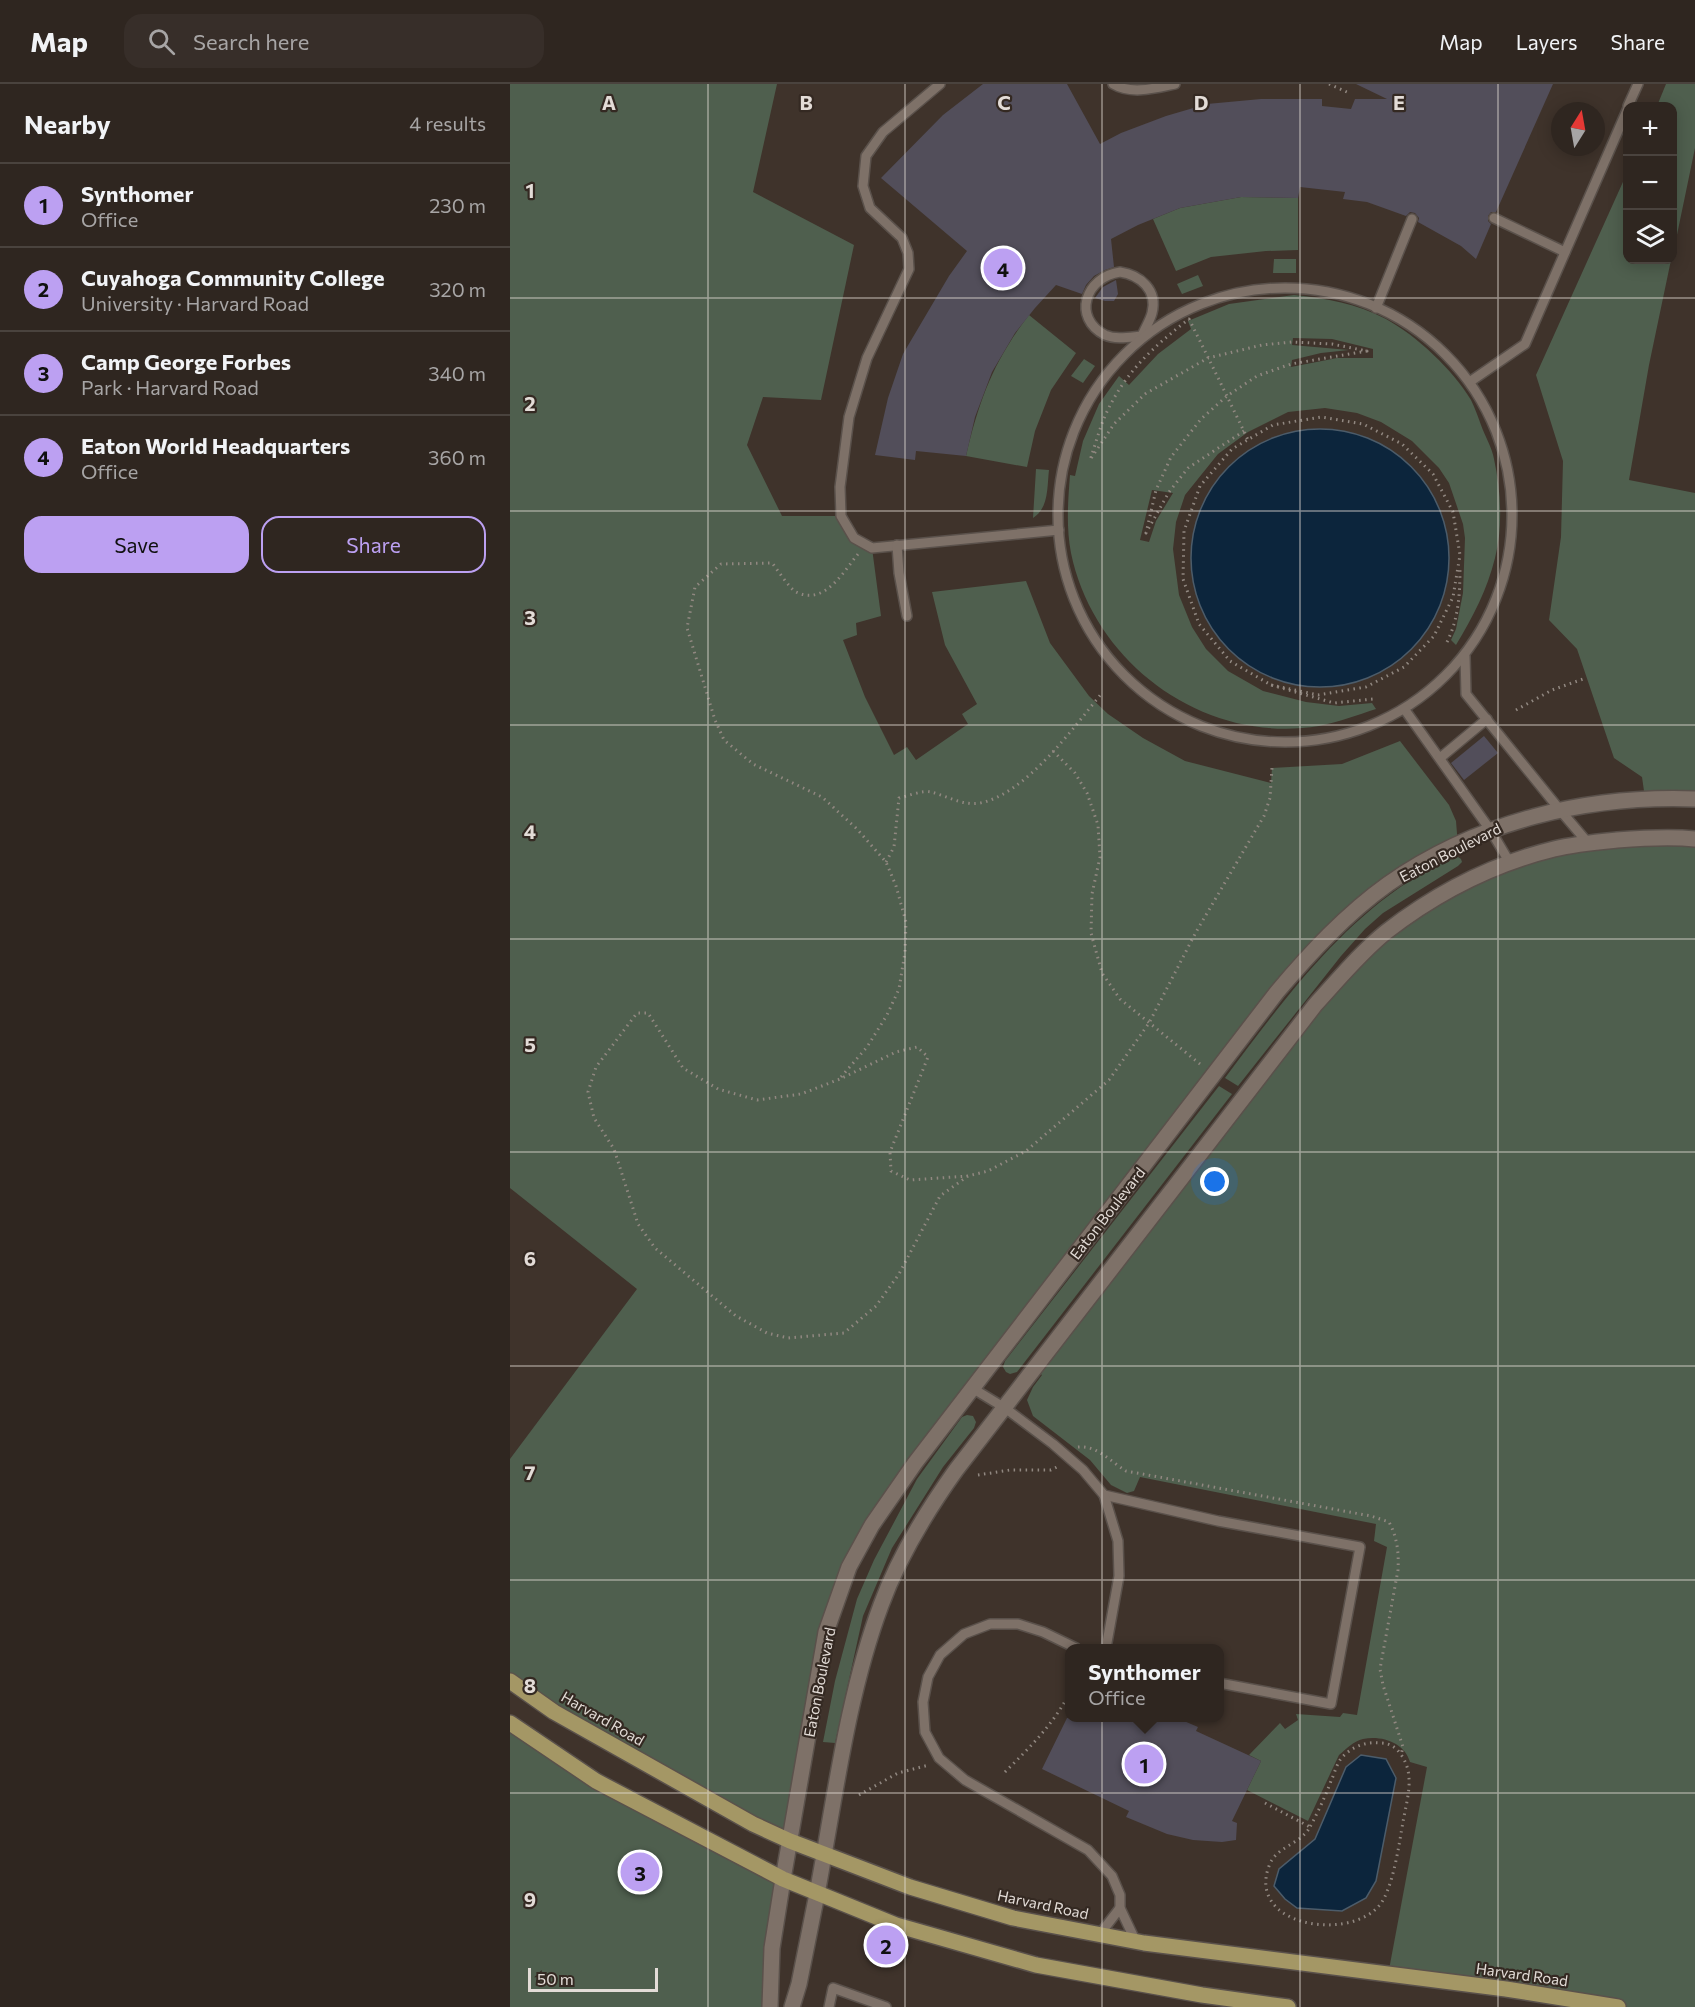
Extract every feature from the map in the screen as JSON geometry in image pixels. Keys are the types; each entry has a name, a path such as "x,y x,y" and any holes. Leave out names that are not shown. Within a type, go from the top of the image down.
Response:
{"main road":[{"name":"Harvard Road","path":"510,1681 554,1712 753,1824 790,1841 910,1887 1013,1918 1136,1942 1506,1989 1618,2007"},
{"path":"510,1723 596,1781 783,1879 896,1925 1036,1965 1202,1995 1288,2007"}],"street":[{"name":"Eaton Boulevard","path":"770,2007 772,1948 826,1632 849,1567 872,1525 915,1463 972,1388 1277,992 1325,939 1388,885 1424,863 1503,825 1560,810 1627,799 1695,798"},
{"path":"792,2007 799,1984 817,1894 855,1690 880,1605 910,1539 930,1505 1316,1005 1346,970 1385,933 1426,904 1467,881 1510,863 1553,849 1636,838 1695,838"}],"lane":[{"path":"940,84 883,132 866,156 863,186 870,208 902,238 908,253 909,269 867,358 849,417 840,487 842,516 854,538 872,548 1059,530"},
{"path":"1113,84 1120,88 1149,90 1175,84"},
{"path":"1630,102 1638,84"},
{"path":"1471,381 1525,344 1623,118"},
{"path":"1494,218 1564,252"},
{"path":"1376,308 1412,219"},
{"path":"1110,273 1130,273 1147,285 1152,295 1153,305 1152,315 1142,336 1118,338 1106,335 1090,320 1087,297 1092,287 1100,279 1110,273"},
{"path":"1279,286 1352,296 1419,329 1471,381 1504,447 1514,520 1501,592 1465,656 1437,686 1387,720 1338,735 1285,743 1223,734 1166,709 1117,670 1081,618 1060,559 1057,497 1070,436 1099,381 1142,336 1207,300 1279,286"},
{"path":"897,545 899,573 907,616"},
{"path":"1465,656 1466,694 1588,843"},
{"path":"1404,710 1491,831 1510,863"},
{"path":"1440,758 1487,719"},
{"path":"972,1388 1005,1408 1053,1444 1083,1470 1104,1496 1118,1541 1119,1576 1107,1644"},
{"path":"1104,1496 1360,1547 1332,1704 1224,1684"},
{"path":"1068,1644 1018,1624 990,1624 964,1634 940,1655 928,1677 923,1702 925,1732 939,1758 966,1780 1088,1850 1112,1876 1120,1895 1120,1908 1136,1942"},
{"path":"1100,1934 1120,1908"},
{"path":"829,2007 832,1988 886,2007"}],"path":[{"path":"1329,84 1349,93"},
{"path":"1244,431 1188,468 1169,492 1146,533 1156,490 1172,457 1201,419 1227,396 1257,376 1291,364 1367,351 1332,344 1292,342 1262,345 1208,358 1145,394 1114,424 1090,460 1105,416 1125,381 1153,348 1189,319 1208,358 1227,396 1244,431 1248,440"},
{"path":"1373,699 1334,703 1271,685 1230,661 1199,624 1183,579 1184,531 1200,486 1232,449 1273,425 1321,417 1363,424 1402,444 1432,474 1453,512 1460,555 1460,589 1454,627 1447,642"},
{"path":"840,1078 867,1047 887,1015 899,989 905,952 906,922 896,886 886,862 857,829 822,797 753,764 724,740 715,720 687,628 694,587 721,564 772,563 795,591 815,595 830,588 866,544"},
{"path":"1271,685 1318,695 1366,687 1404,667 1434,636 1453,597 1460,555"},
{"path":"1516,710 1552,690 1586,678"},
{"path":"886,862 894,848 899,798 928,791 958,801 979,803 1012,790 1053,751 1102,693"},
{"path":"1053,751 1075,773 1087,793 1098,825 1100,857 1092,894 1091,933 1102,973 1120,999 1200,1064"},
{"path":"968,1176 940,1196 899,1274 876,1306 844,1333 788,1338 766,1333 736,1316 655,1248 638,1224 614,1149 594,1118 588,1092 596,1067 637,1013 648,1013 683,1068 718,1089 757,1100 801,1094 896,1052 917,1047 928,1057 890,1152 891,1171 910,1180 968,1176 988,1171 1026,1151 1109,1080 1149,1023 1196,932 1264,816 1270,798 1272,768"},
{"path":"1078,1446 1095,1449 1126,1471 1359,1514 1389,1522 1395,1533 1399,1554 1380,1669 1403,1748 1401,1755"},
{"path":"978,1475 1010,1470 1051,1470 1060,1466"},
{"path":"1005,1772 1042,1735 1065,1702"},
{"path":"1372,1742 1387,1743 1397,1749 1408,1766 1410,1782 1398,1851 1389,1886 1378,1908 1358,1920 1337,1926 1310,1924 1280,1912 1268,1897 1265,1877 1269,1863 1275,1854 1305,1835 1310,1827 1340,1761 1355,1747 1372,1742"},
{"path":"859,1795 898,1773 929,1765"},
{"path":"1265,1803 1310,1827"}],"green space":[{"path":"510,84 777,84 753,192 854,245 821,400 763,397 747,445 782,516 841,516 854,538 872,548 881,616 856,623 857,635 843,640 865,697 894,755 907,747 916,760 968,724 962,714 977,704 945,645 932,592 1026,581 1050,643 1089,696 1108,714 1143,738 1185,761 1271,783 1272,768 1342,764 1400,741 1449,805 1456,821 1458,846 1423,863 1325,939 872,1525 826,1632 790,1841 510,1681 510,1459 637,1289 510,1188"},
{"path":"1666,84 1695,84 1695,148 1677,235 1677,102 1659,102"},
{"path":"1623,182 1623,264 1670,264 1649,365 1629,480 1695,493 1695,799 1645,798 1642,777 1614,758 1577,649 1549,620 1561,537 1563,461 1536,375"},
{"path":"1241,197 1298,198 1298,250 1211,257 1176,271 1153,219 1180,208"},
{"path":"1274,259 1296,259 1296,273 1273,273"},
{"path":"1198,275 1203,286 1182,294 1177,284"},
{"path":"1294,295 1318,298 1364,309 1398,326 1422,344 1444,366 1471,400 1494,459 1500,509 1498,546 1484,592 1456,645 1451,640 1456,629 1463,593 1465,538 1463,524 1449,483 1439,468 1412,441 1381,422 1357,413 1325,408 1288,412 1248,432 1218,454 1185,495 1176,522 1173,549 1179,595 1192,627 1206,649 1228,671 1263,691 1306,702 1339,706 1372,703 1376,709 1319,726 1277,729 1235,723 1196,709 1161,688 1130,662 1103,630 1084,593 1071,553 1068,524 1070,475 1075,476 1083,441 1099,404 1119,376 1129,385 1158,354 1191,329 1188,321 1229,304","holes":["1293,338 1332,339 1373,349 1373,358 1337,358 1291,367 1292,360 1321,353 1349,350 1292,345","1152,490 1173,493 1156,521 1149,542 1140,540"]},
{"path":"1029,315 1076,353 1051,390 1035,431 1027,467 966,456 976,417 989,381 1006,348"},
{"path":"1084,359 1095,366 1083,383 1071,376"},
{"path":"1036,469 1049,470 1045,503 1033,518"},
{"path":"1695,839 1695,2007 1618,2007 1388,1975 1427,1767 1410,1762 1403,1750 1392,1742 1378,1738 1360,1740 1339,1755 1308,1821 1247,1790 1261,1761 1249,1755 1280,1723 1285,1729 1298,1720 1296,1714 1340,1717 1343,1713 1357,1715 1387,1547 1374,1541 1376,1524 1140,1477 1134,1491 1127,1493 1111,1485 1090,1460 1033,1416 1027,1400 1042,1375 1034,1369 1315,1005 1426,904 1553,849"},
{"path":"1458,857 1462,862 1458,866 1383,913 1365,929 1238,1086 1225,1078 1284,1001 1349,929 1405,884 1451,858"},
{"path":"1219,1086 1232,1094 1017,1372 1010,1374 1006,1372 1003,1367 1005,1361"},
{"path":"973,1416 976,1422 974,1428 943,1467 892,1548 863,1616 835,1743 823,1742 835,1681 857,1599 874,1560 917,1479 962,1417"},
{"path":"510,1723 596,1781 783,1879 770,2007 510,2007"}],"water":[{"path":"1320,429 1345,432 1381,444 1402,458 1420,476 1439,509 1446,533 1449,558 1446,583 1434,619 1420,640 1402,658 1369,677 1345,684 1320,687 1295,684 1259,672 1238,658 1220,640 1201,607 1194,583 1191,558 1194,533 1206,497 1220,476 1238,458 1271,439 1295,432"},
{"path":"1361,1755 1386,1759 1396,1778 1376,1881 1366,1898 1342,1911 1297,1908 1274,1886 1279,1869 1315,1839 1346,1767"}],"building":[{"path":"983,84 1067,84 1100,144 1121,133 1166,116 1207,104 1261,99 1322,99 1322,106 1351,109 1355,99 1387,99 1356,84 1553,84 1496,212 1491,212 1488,216 1491,224 1476,259 1461,246 1418,222 1419,218 1415,213 1410,212 1406,216 1367,202 1343,199 1345,192 1300,187 1298,198 1241,197 1180,208 1111,239 1114,267 1094,276 1082,294 1056,285 1035,308 1015,333 992,372 975,417 966,456 916,451 915,460 875,455 888,398 903,354 949,276 967,251 881,178 943,115"},
{"path":"1116,280 1118,294 1114,301 1095,298 1103,287"},
{"path":"1484,736 1498,753 1464,780 1451,763"},
{"path":"1065,1722 1186,1722 1198,1727 1196,1731 1261,1761 1232,1821 1237,1823 1236,1840 1222,1842 1193,1840 1167,1834 1126,1817 1129,1811 1042,1769"}],"place":[{"name":"Eaton World Headquarters","path":"1003,268"},
{"name":"Synthomer","path":"1144,1764"},
{"name":"Camp George Forbes","path":"640,1872"},
{"name":"Cuyahoga Community College","path":"886,1945"}]}
